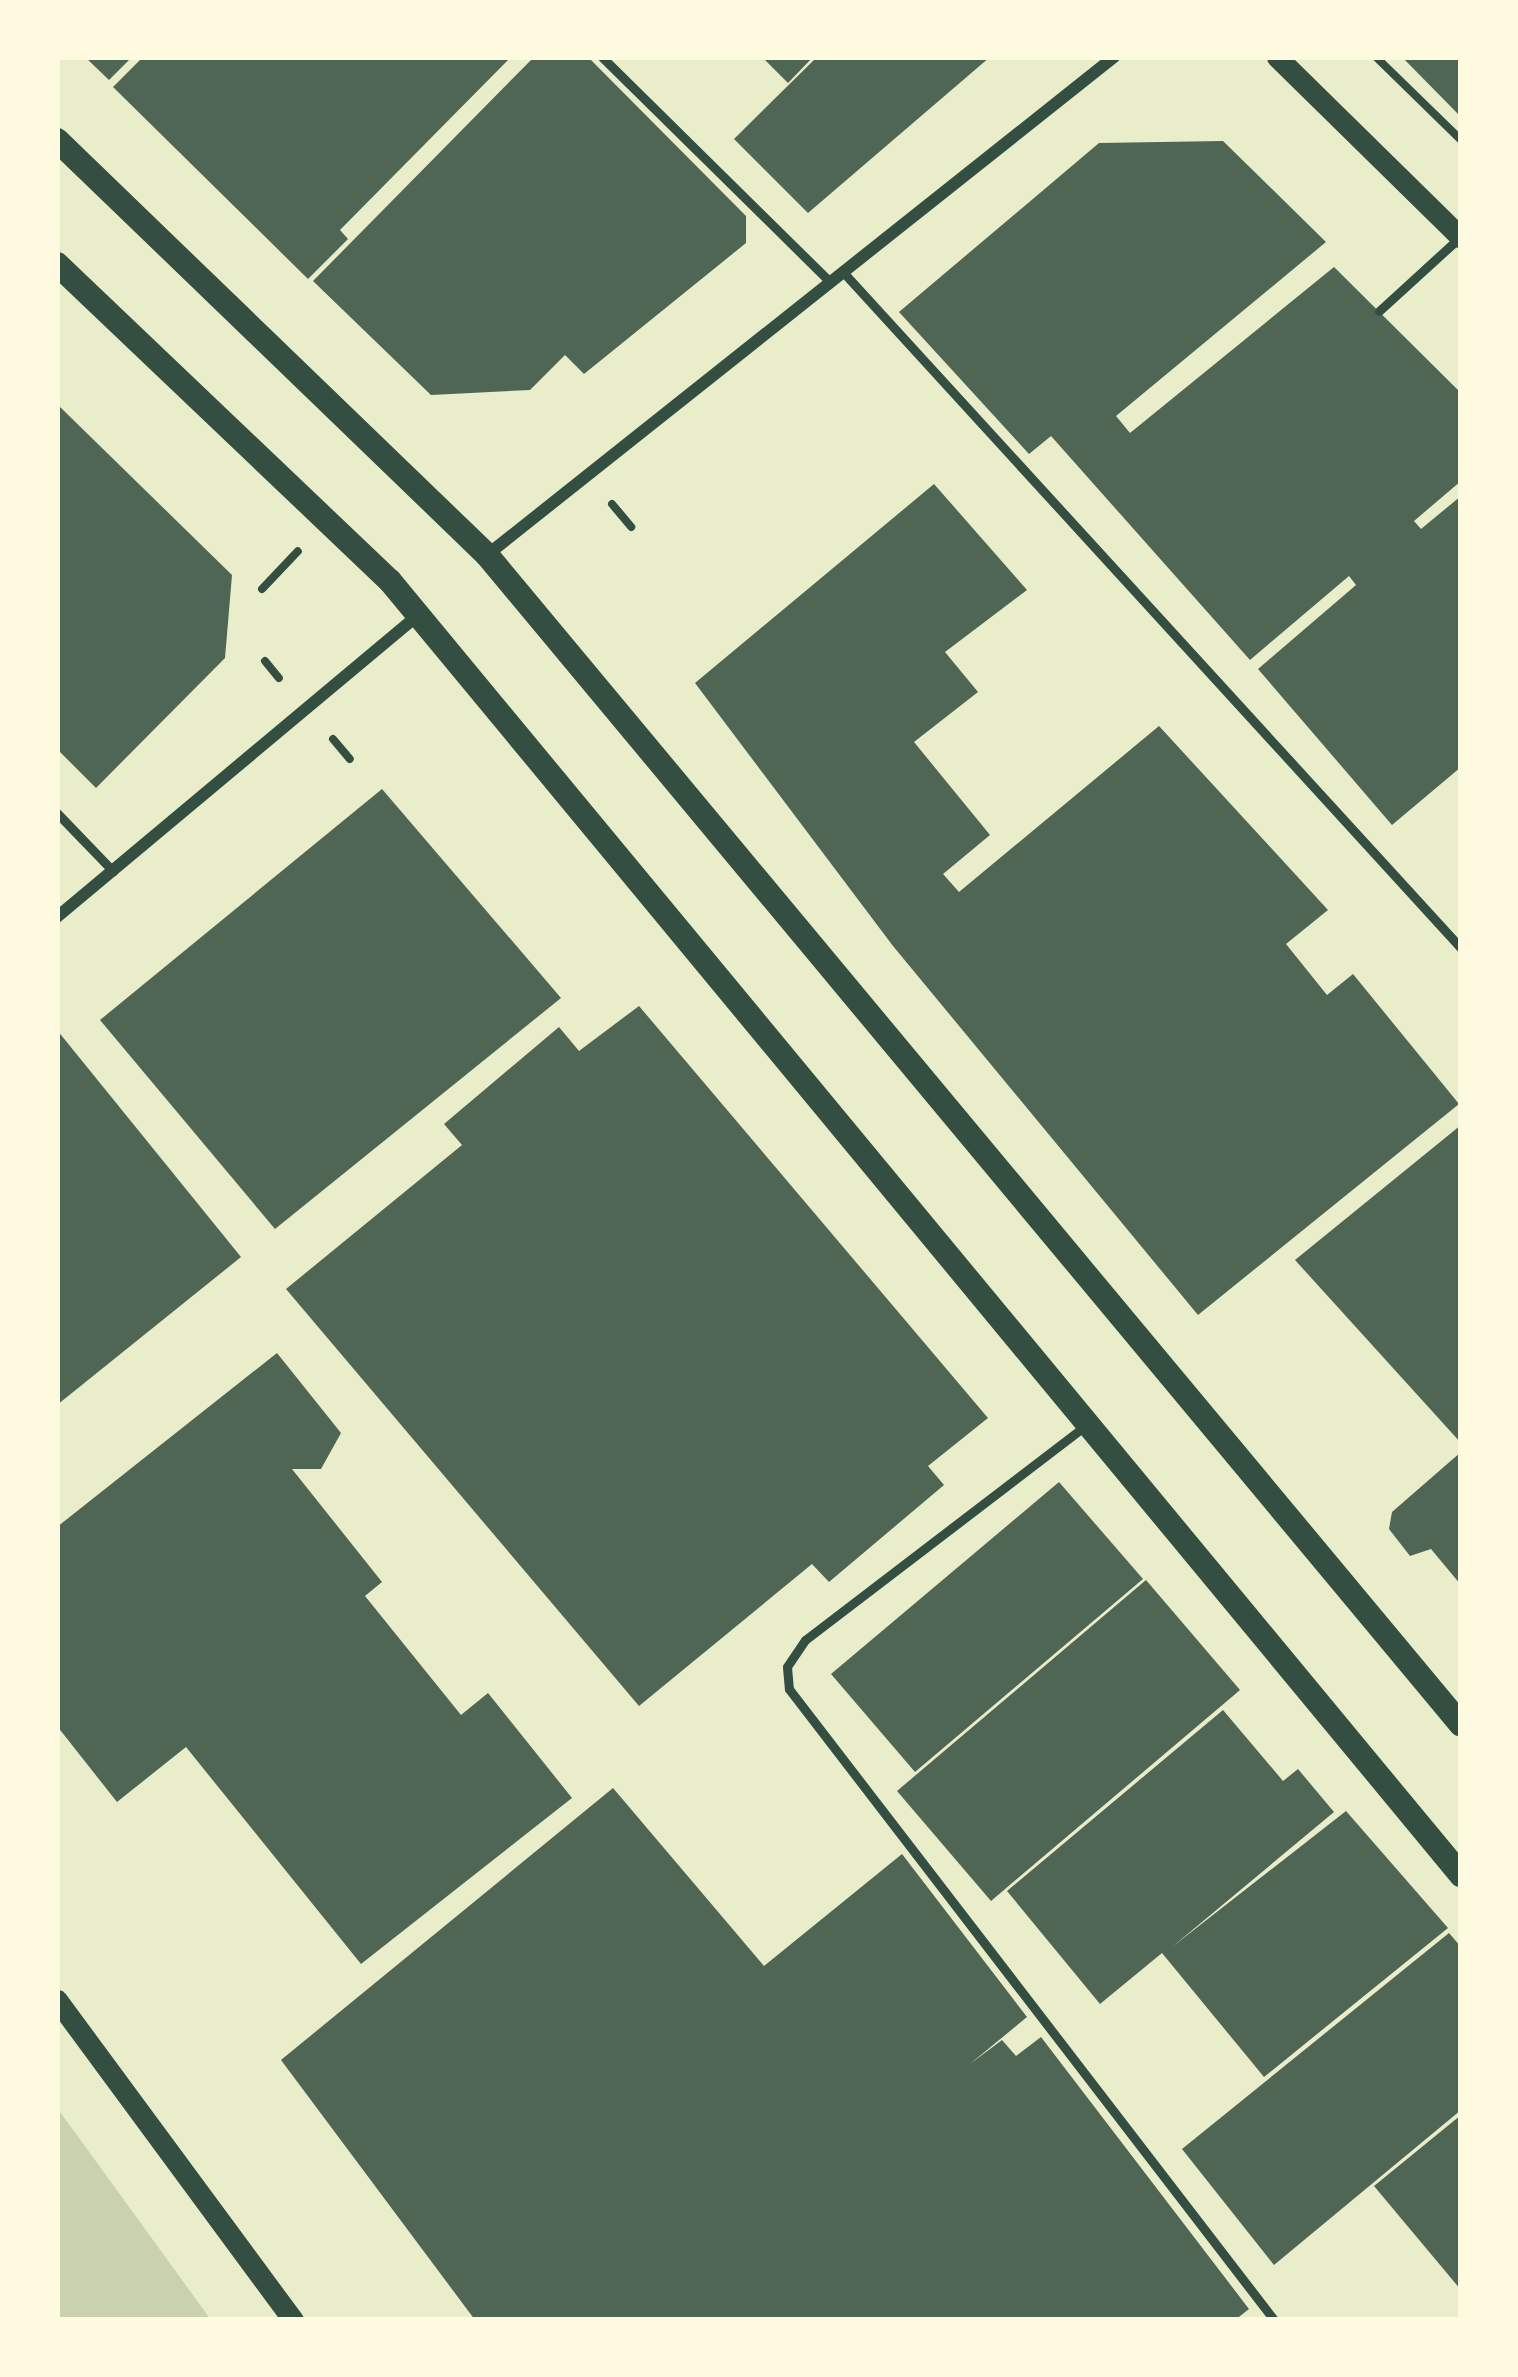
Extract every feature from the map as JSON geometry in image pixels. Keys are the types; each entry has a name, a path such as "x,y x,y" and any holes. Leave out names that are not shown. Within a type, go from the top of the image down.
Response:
{"main road":[{"path":"57,140 488,555 1461,1725"},
{"path":"57,264 417,616 1461,1875"}],"street":[{"path":"488,555 1114,57"},
{"path":"1277,57 1461,237"},
{"path":"57,917 417,616"},
{"path":"57,2000 293,2320"}],"lane":[{"path":"602,57 829,281"},
{"path":"1378,311 1461,237"},
{"path":"843,272 1461,948"},
{"path":"57,813 113,871"},
{"path":"1084,1426 805,1640 787,1667 789,1689 1274,2320"}],"path":[{"path":"1376,57 1461,140"}],"green space":[{"path":"57,2108 74,2131 211,2320 57,2320"}],"building":[{"path":"85,57 132,57 109,80"},
{"path":"143,57 511,57 340,230 348,239 308,279 113,87"},
{"path":"534,57 588,57 746,216 746,243 584,374 565,355 530,390 431,395 313,281"},
{"path":"762,57 813,57 788,83"},
{"path":"817,57 990,57 808,213 734,139"},
{"path":"1402,57 1461,57 1461,117"},
{"path":"1223,141 1326,242 1116,416 1130,433 1334,267 1461,393 1461,481 1414,521 1421,529 1461,496 1461,767 1392,825 1258,669 1356,585 1349,576 1250,660 1051,436 1029,454 899,312 1099,143"},
{"path":"57,404 232,575 225,658 96,788 57,749"},
{"path":"934,484 1027,590 945,652 978,692 914,742 990,835 943,874 959,892 1159,726 1328,910 1286,944 1327,995 1353,974 1459,1104 1198,1315 893,946 695,683"},
{"path":"382,789 561,998 275,1229 100,1020"},
{"path":"639,1006 988,1418 928,1466 944,1485 829,1582 812,1564 639,1706 286,1289 462,1145 444,1124 559,1027 579,1051"},
{"path":"57,1030 241,1257 57,1405"},
{"path":"1461,1125 1461,1443 1295,1260"},
{"path":"277,1353 341,1433 321,1469 292,1469 382,1582 365,1596 461,1715 488,1693 572,1798 361,1964 186,1747 117,1802 57,1726 57,1527"},
{"path":"1461,1452 1461,1585 1431,1549 1410,1556 1389,1529 1392,1512"},
{"path":"1059,1482 1143,1579 915,1772 831,1674"},
{"path":"1146,1580 1240,1690 991,1901 897,1791"},
{"path":"1223,1710 1283,1781 1298,1769 1334,1812 1172,1947 1346,1811 1448,1928 1264,2077 1162,1953 1100,2004 1007,1891"},
{"path":"613,1788 764,1966 902,1854 1027,2017 970,2064 1002,2040 1016,2056 1041,2037 1249,2309 1235,2320 475,2320 281,2060"},
{"path":"1449,1933 1461,1947 1461,2110 1274,2265 1182,2149"},
{"path":"1461,2115 1461,2290 1374,2186"}]}
